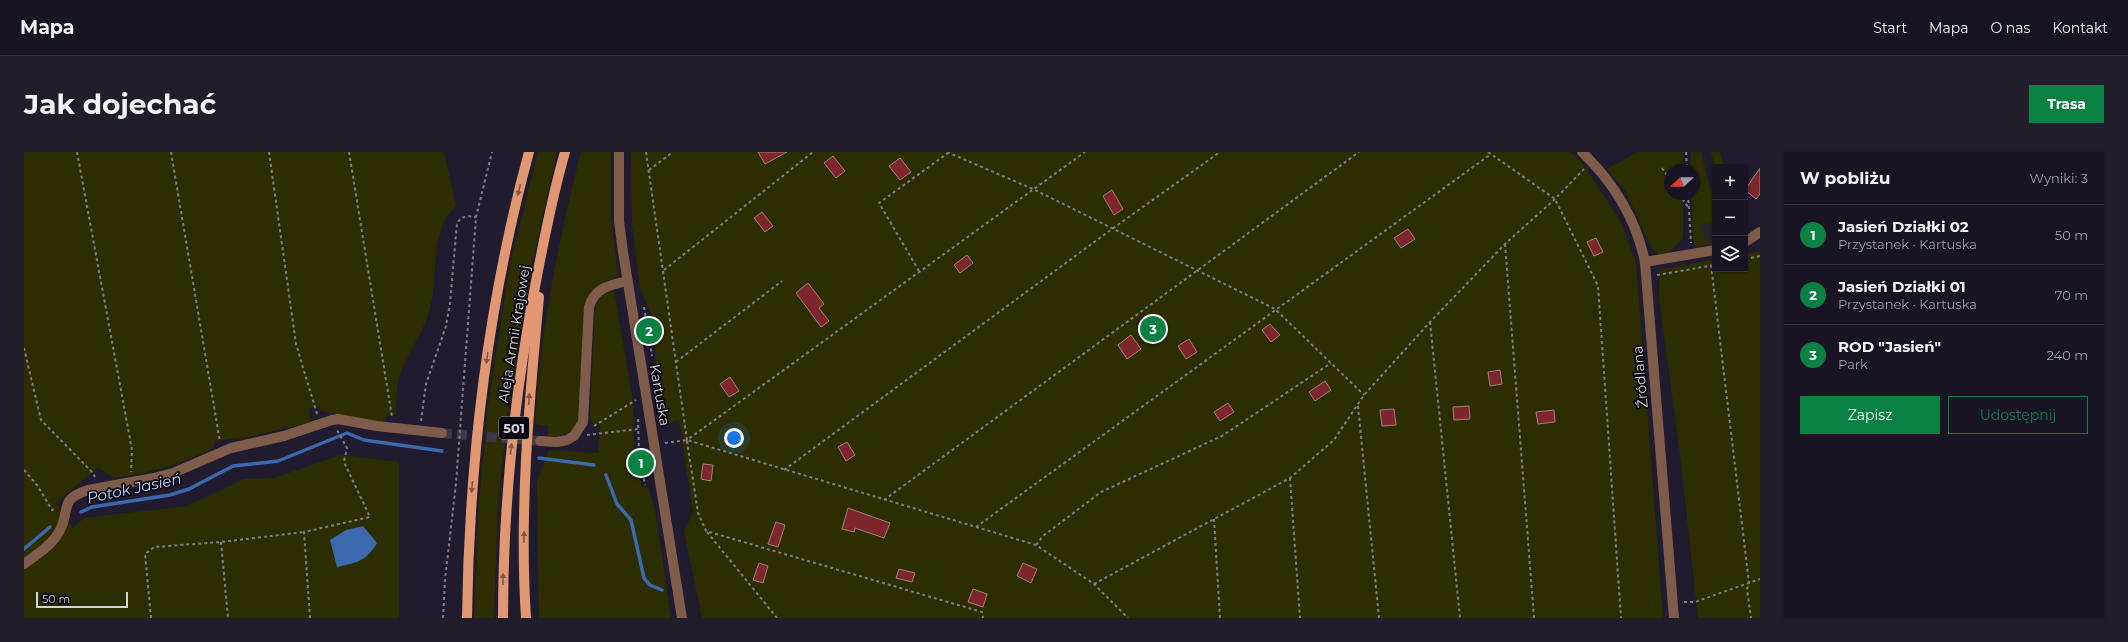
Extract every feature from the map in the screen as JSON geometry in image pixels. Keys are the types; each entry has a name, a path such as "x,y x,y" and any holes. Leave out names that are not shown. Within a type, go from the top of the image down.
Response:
{"main road":[{"name":"Aleja Armii Krajowej","path":"467,618 468,558 472,487 487,359 503,262 529,152"},
{"name":"Aleja Armii Krajowej","path":"503,618 503,574 508,476 519,386 544,239 565,152"},
{"path":"526,618 523,573 529,400 544,239"}],"street":[{"name":"Kartuska","path":"619,152 619,221 627,281 682,618"},
{"name":"Źródlana","path":"1582,152 1602,174 1627,209 1641,244 1645,262 1674,618"},
{"path":"1748,240 1760,232"},
{"path":"1645,262 1712,251"},
{"path":"540,440 557,442 567,440 574,436 579,430 585,413 589,306 591,300 601,288 627,281"},
{"path":"24,564 49,544 60,531 65,506 72,497 79,493 173,473 222,451 284,436 338,419 391,428 442,433"}],"path":[{"path":"77,152 132,450 131,471"},
{"path":"171,152 222,451"},
{"path":"269,152 296,344 320,424"},
{"path":"349,152 392,415 391,428"},
{"path":"443,618 445,580 456,483 476,217 492,152"},
{"path":"646,152 664,270 686,440 698,513 706,532 777,618"},
{"path":"649,170 673,152"},
{"path":"664,270 813,152"},
{"path":"919,271 879,203 949,152 1033,188 1112,229 1275,309 1364,395"},
{"path":"686,440 1033,188 1085,152"},
{"path":"784,470 1112,229 1220,152"},
{"path":"884,500 1359,152"},
{"path":"1686,152 1687,164"},
{"path":"976,527 1490,153 1555,199 1598,286 1620,618"},
{"path":"1094,584 1290,478 1334,440 1364,395 1430,322 1505,244 1555,199 1584,168"},
{"path":"1684,200 1689,208"},
{"path":"1688,200 1692,254"},
{"path":"420,430 426,384 446,326 450,303 457,223 461,218 466,216 476,217"},
{"path":"1505,244 1534,618"},
{"path":"1748,258 1760,256"},
{"path":"1646,278 1711,265 1749,583 1747,589 1751,618"},
{"path":"676,362 782,281"},
{"path":"1430,322 1460,618"},
{"path":"24,348 40,420 92,472 99,488"},
{"path":"1036,545 1043,536 1101,492 1222,436 1331,363"},
{"path":"579,430 593,426 637,400"},
{"path":"1358,405 1379,618"},
{"path":"151,618 145,554 154,547 221,542 304,532 370,517 344,462 347,448 337,429"},
{"path":"601,434 638,429"},
{"path":"654,446 682,439 686,440 1036,545 1094,584 1128,618"},
{"path":"24,470 38,485 52,510 65,506"},
{"path":"1290,478 1300,618"},
{"path":"1214,519 1220,618"},
{"path":"304,532 310,618"},
{"path":"706,532 982,612 983,618"},
{"path":"221,542 228,618"},
{"path":"1672,603 1695,602 1760,579"}],"shaded area":[{"path":"24,152 444,152 456,206 448,216 438,241 433,295 430,308 398,381 396,394 396,415 389,415 382,423 321,411 318,406 309,409 311,422 248,437 215,441 213,448 189,459 165,467 114,478 98,467 56,503 73,528 84,518 187,506 244,479 274,478 340,455 399,462 399,618 24,618"},
{"path":"538,152 557,152 531,269 509,405 498,502 494,618 474,618 479,503 488,405 510,265"},
{"path":"581,152 611,152 611,218 618,276 598,286 592,293 586,306 581,415 569,432 560,436 548,437 548,426 535,424 541,355 551,287"},
{"path":"631,152 1570,152 1581,161 1621,222 1636,263 1663,618 702,618 684,531 693,513 679,420 662,424 657,393 654,321 640,288 632,225"},
{"path":"1638,152 1683,152 1683,164 1664,164 1664,200 1683,200 1683,238 1669,253 1659,255 1652,249 1625,190 1607,169"},
{"path":"1691,152 1701,152 1712,195 1712,222 1700,224 1706,241 1712,240 1712,244 1696,246 1693,240 1691,200 1700,200 1700,164 1690,164"},
{"path":"1711,152 1720,152 1724,164 1714,164"},
{"path":"1712,222 1712,240 1706,241 1700,224"},
{"path":"1760,251 1760,618 1698,618 1680,455 1659,298 1659,270 1712,260 1712,272 1748,272 1748,253"},
{"path":"614,290 633,401 634,452 642,488 648,487 655,510 671,618 539,618 537,481 549,450 598,453 600,425 595,426 590,418 595,308 602,295"}],"water":[{"path":"363,526 377,543 369,554 360,560 337,567 330,540 346,530"}],"building":[{"path":"758,152 787,152 765,164"},
{"path":"833,156 845,171 836,178 824,163"},
{"path":"900,158 911,172 900,180 889,166"},
{"path":"1760,168 1760,194 1756,199 1748,192 1748,186"},
{"path":"1112,190 1123,209 1114,215 1103,196"},
{"path":"762,212 773,226 765,232 754,218"},
{"path":"1408,229 1415,239 1401,248 1394,238"},
{"path":"1596,238 1603,252 1594,256 1587,242"},
{"path":"967,255 973,263 960,273 954,265"},
{"path":"808,283 824,304 819,308 829,321 821,327 796,293"},
{"path":"1270,324 1280,335 1271,342 1262,330"},
{"path":"1131,335 1141,349 1127,359 1118,345"},
{"path":"1189,339 1197,352 1186,359 1178,346"},
{"path":"1500,370 1502,384 1490,386 1488,372"},
{"path":"730,377 739,391 729,397 720,384"},
{"path":"1325,381 1331,390 1315,401 1309,392"},
{"path":"1228,403 1234,412 1220,421 1214,412"},
{"path":"1469,406 1470,419 1454,420 1453,407"},
{"path":"1394,409 1396,425 1382,426 1380,410"},
{"path":"1554,410 1555,422 1538,424 1536,412"},
{"path":"847,442 855,455 846,461 838,447"},
{"path":"703,464 713,465 711,481 701,479"},
{"path":"848,508 890,523 884,538 855,528 854,532 842,529"},
{"path":"776,522 785,525 778,547 768,544"},
{"path":"759,563 768,566 763,583 753,580"},
{"path":"1023,563 1037,569 1031,583 1017,576"},
{"path":"899,569 915,573 912,582 896,578"},
{"path":"973,589 987,594 983,607 968,602"}],"waterway":[{"name":"Potok Jasień","path":"81,512 92,507 170,495 189,489 233,466 278,461 347,433 364,440 442,451"},
{"name":"Potok Jasień","path":"539,458 594,465"},
{"path":"606,475 617,504 631,520 644,578 650,585 662,590"},
{"name":"Potok Jasień","path":"24,549 50,527"}],"tunnel":[{"path":"442,433 540,441"}],"place":[{"name":"ROD \"Jasień\"","path":"1153,329"},
{"name":"Jasień Działki 01","path":"649,331"},
{"name":"Jasień Działki 02","path":"641,463"}]}
